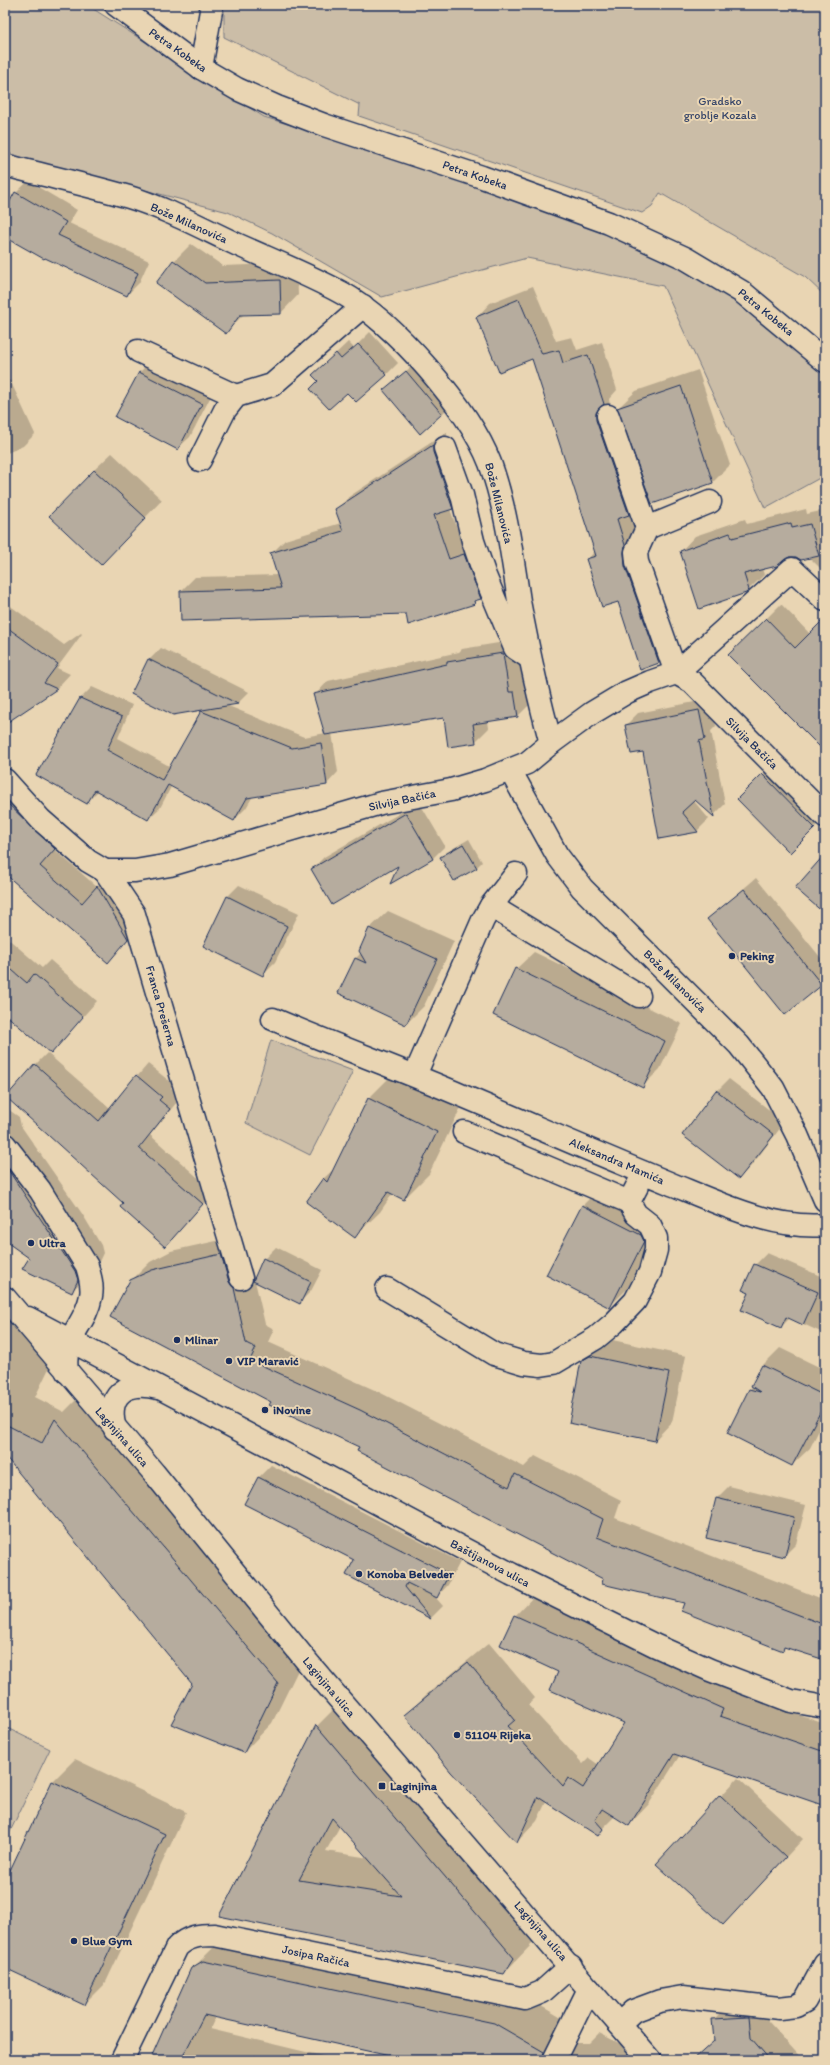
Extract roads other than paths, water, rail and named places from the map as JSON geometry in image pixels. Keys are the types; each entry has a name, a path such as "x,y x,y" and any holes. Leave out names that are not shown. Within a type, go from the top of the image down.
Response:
{"street":[{"name":"Petra Kobeka","path":"116,5 202,68 237,89 277,107 324,125 482,177 609,223 678,255 742,292 825,361"},
{"path":"202,68 212,5"},
{"name":"Bože Milanovića","path":"5,165 131,197 174,215 341,293 363,306 382,321 430,372 481,442 491,466 506,522 530,658 551,743"},
{"path":"200,460 225,410 236,396 272,385 363,306"},
{"path":"138,351 236,396"},
{"path":"608,416 647,528"},
{"path":"445,448 462,495 473,542 484,576 516,648 530,658"},
{"path":"676,673 637,562 636,552 647,528 710,502"},
{"name":"Silvija Bačića","path":"105,871 135,872 170,865 381,803 451,790 510,770 527,763 551,743 592,713 627,692 676,673 792,568 825,600"},
{"name":"Silvija Bačića","path":"676,673 692,682 825,816"},
{"name":"Bože Milanovića","path":"510,770 557,855 582,888 739,1045 773,1088 797,1135 825,1200"},
{"name":"Franca Prešerna","path":"5,780 41,820 88,861 105,871 134,914 241,1278"},
{"path":"415,1075 491,906 516,874"},
{"path":"491,906 639,996"},
{"name":"Aleksandra Mamića","path":"273,1019 415,1075 644,1173 746,1214 793,1223 815,1226 825,1225"},
{"path":"387,1289 494,1354 524,1363 541,1365 554,1363 596,1338 614,1323 635,1301 650,1272 656,1250 656,1238 650,1225 636,1214 629,1202 464,1132"},
{"path":"5,1145 40,1190 87,1266 91,1280 91,1295 84,1317 70,1340 65,1359 67,1372"},
{"path":"629,1202 644,1173"},
{"name":"Baštijanova ulica","path":"9,1303 70,1340 511,1574 654,1645 710,1670 791,1701 825,1707"},
{"name":"Laginjina ulica","path":"9,1303 154,1473 318,1675 650,2060"},
{"path":"115,1429 112,1410 114,1401 120,1394 137,1385 167,1391"},
{"name":"Josipa Račića","path":"122,2060 177,1946 184,1940 192,1937 214,1935 525,1999 542,1992 570,1966"},
{"path":"619,2024 633,2011 660,2001 684,1997 779,2008 796,2006 805,2001 818,1990 825,1964"},
{"path":"554,2060 589,1989"}],"place":[{"name":"Peking","path":"732,956"},
{"name":"Ultra","path":"31,1243"},
{"name":"Mlinar","path":"177,1340"},
{"name":"VIP Maravić","path":"229,1361"},
{"name":"iNovine","path":"265,1410"},
{"name":"Konoba Belveder","path":"359,1574"},
{"name":"51104 Rijeka","path":"457,1735"},
{"name":"Laginjina","path":"382,1786"},
{"name":"Blue Gym","path":"74,1941"}],"park label":[{"name":"Gradsko groblje Kozala","path":"720,108"}]}
